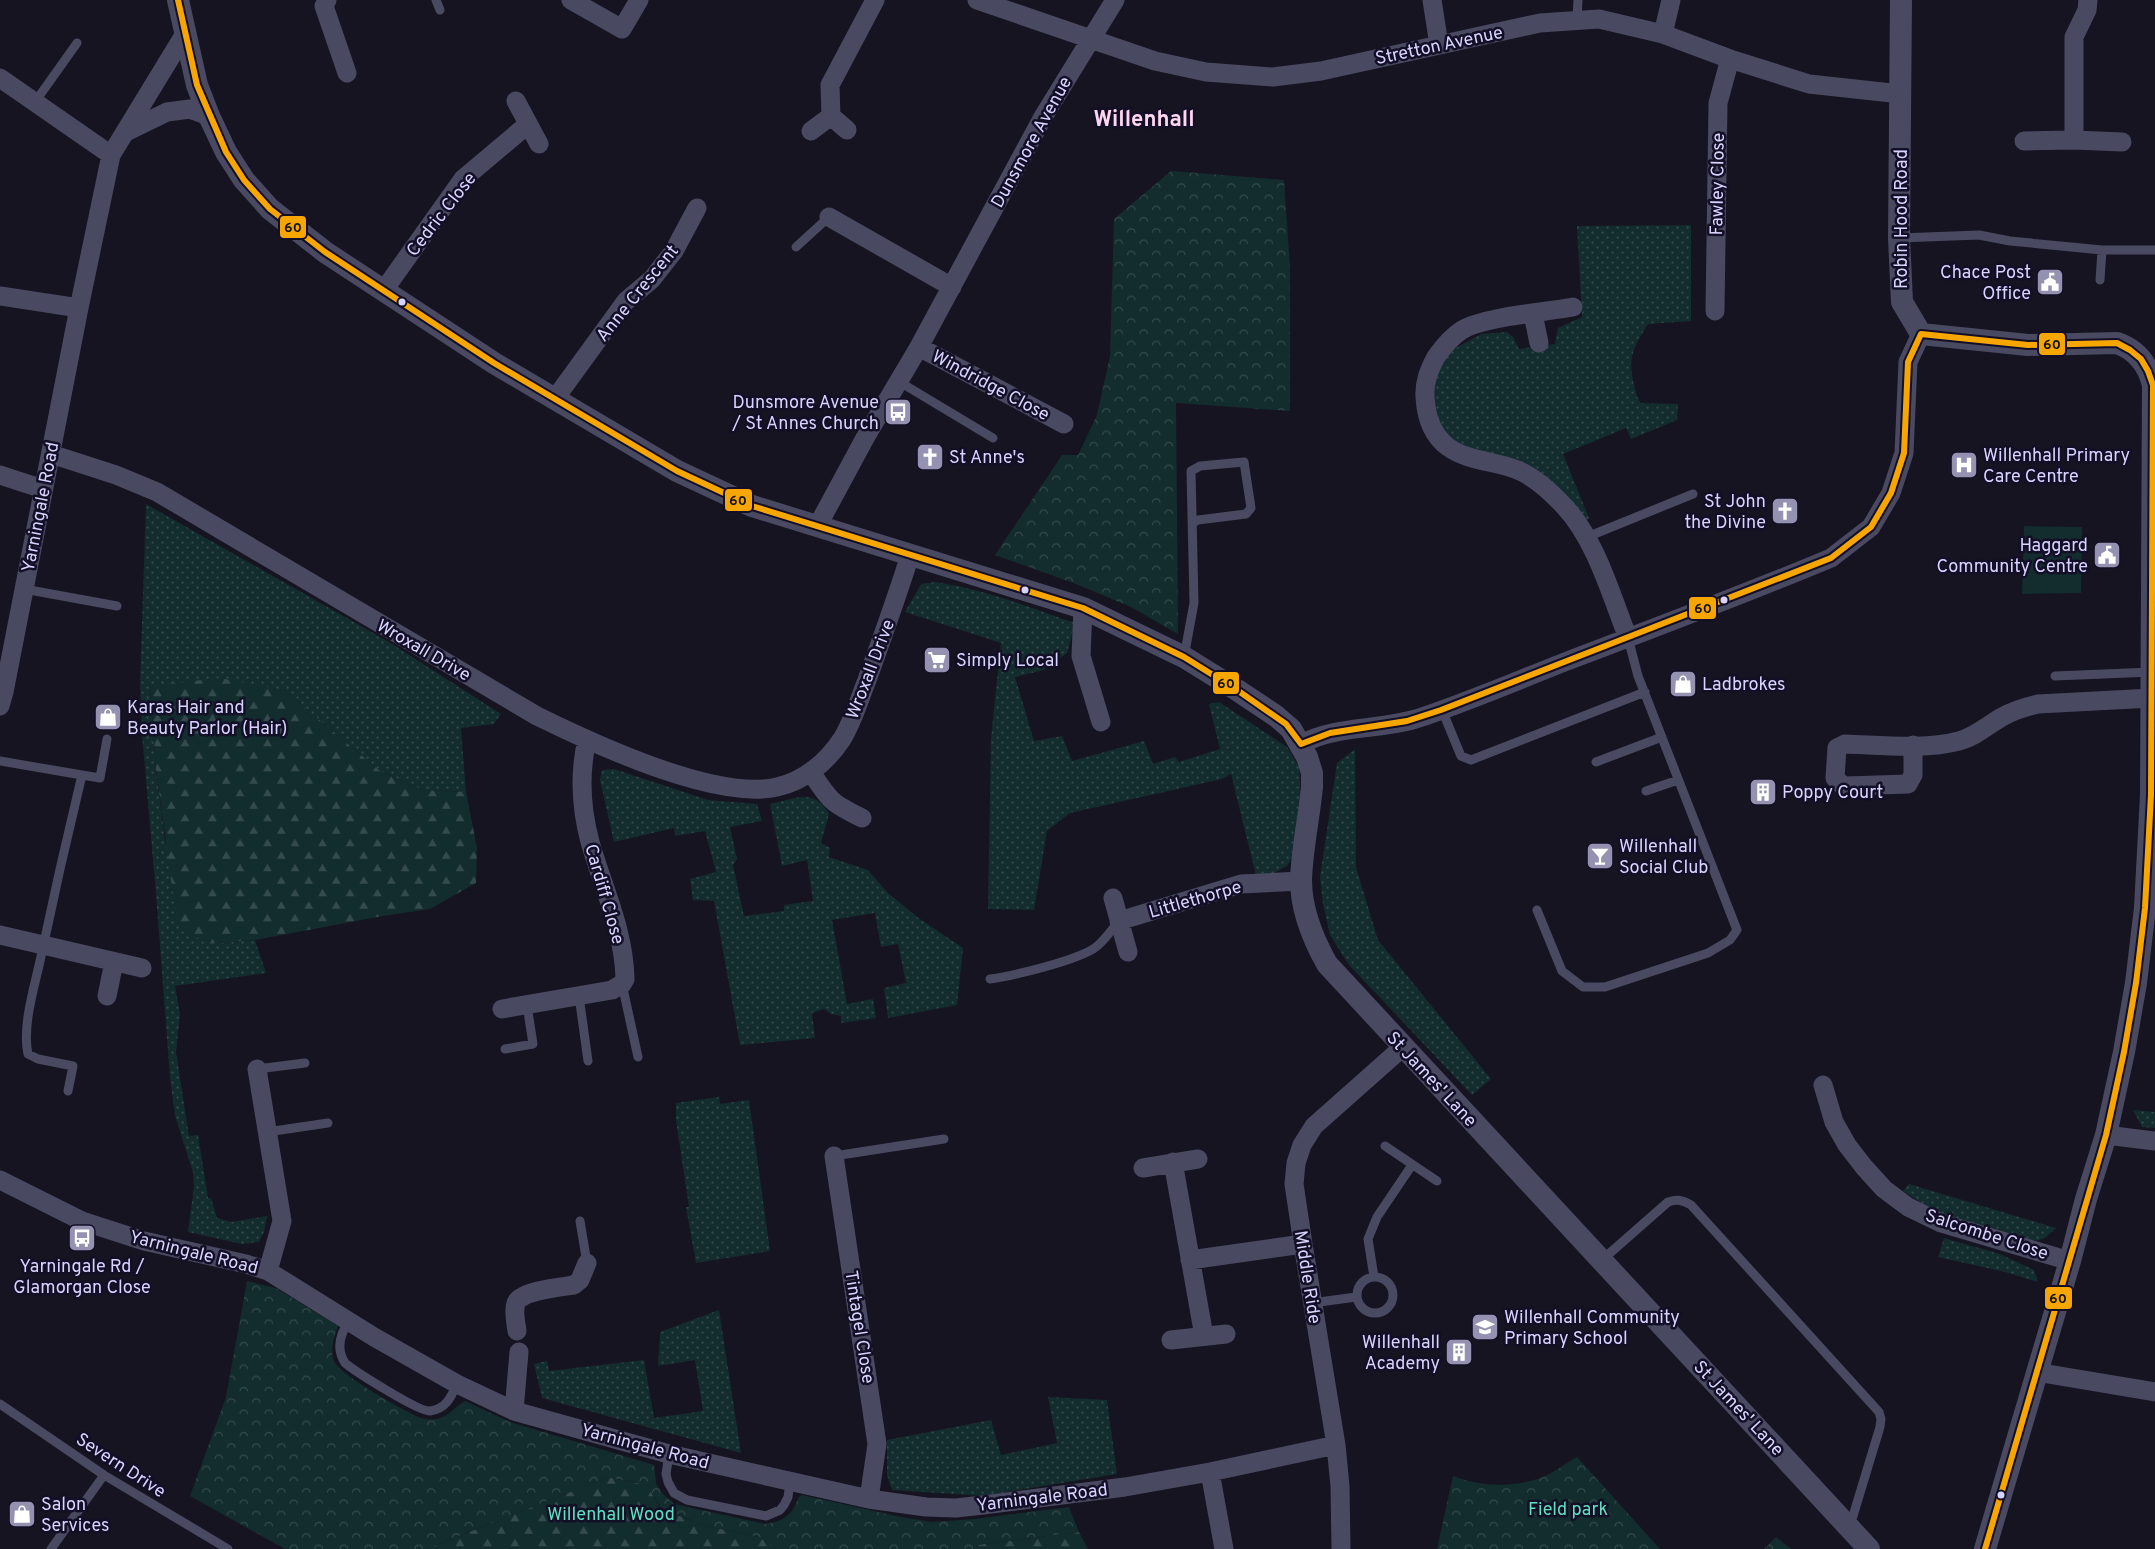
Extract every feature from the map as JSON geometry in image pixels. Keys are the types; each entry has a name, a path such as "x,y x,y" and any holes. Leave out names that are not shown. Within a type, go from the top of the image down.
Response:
{"street":[{"name":"St James' Lane","path":"178,0 197,85 226,152 244,180 270,209 325,252 554,400 677,471 752,506 1084,608 1184,657 1276,716 1290,729 1301,744 1310,766 1312,781 1301,881 1307,917 1315,943 1327,964 1869,1549"},
{"path":"327,0 324,6 347,73"},
{"path":"571,0 622,29 640,0"},
{"path":"847,130 832,116 830,85 876,0"},
{"name":"Stretton Avenue","path":"978,0 1155,61 1206,72 1273,77 1321,71 1540,23 1599,19 1664,34 1730,59 1809,84 1901,94"},
{"name":"Dunsmore Avenue","path":"817,527 952,287 1043,118 1115,0"},
{"path":"1432,0 1439,45"},
{"path":"1664,34 1671,0"},
{"name":"Robin Hood Road","path":"1901,0 1899,238 1902,302 1921,334"},
{"path":"2074,140 2074,37 2087,10 2088,0"},
{"name":"Yarningale Road","path":"1,696 111,154 186,32"},
{"name":"Fawley Close","path":"1715,311 1718,103 1730,59"},
{"path":"0,78 111,154"},
{"path":"516,101 527,125 539,144"},
{"path":"125,132 167,112 190,109 209,116"},
{"path":"811,131 832,116"},
{"name":"Cedric Close","path":"384,290 463,179 527,125"},
{"path":"2024,141 2074,140 2122,142"},
{"name":"Anne Crescent","path":"554,400 626,301 652,279 674,251 697,208"},
{"path":"829,217 952,287"},
{"path":"0,296 79,308"},
{"path":"1573,307 1487,321 1463,330 1443,346 1430,368 1425,388 1426,410 1435,434 1448,447 1472,458 1514,468 1540,483 1565,506 1587,536 1628,638"},
{"path":"1533,314 1538,343"},
{"path":"1301,744 1328,732 1400,724 1442,710 1831,558 1871,527 1891,493 1904,453 1908,362 1921,334 2028,344 2117,343 2128,347 2147,366 2153,384 2153,796 2145,908 2136,984 2106,1135 1985,1549"},
{"name":"Windridge Close","path":"919,346 1064,424"},
{"name":"Wroxall Drive","path":"51,454 130,480 157,492 537,716 586,740 707,783 749,790 777,788 812,772 835,749 850,723 889,622 910,555"},
{"path":"0,475 43,489"},
{"path":"1084,608 1081,656 1101,722"},
{"path":"1913,745 1960,741 1978,733 2003,716 2021,708 2038,704 2152,698"},
{"name":"Cardiff Close","path":"586,740 581,774 584,806 590,842 618,926 624,970 622,984"},
{"path":"812,772 828,798 862,818"},
{"name":"Littlethorpe","path":"1120,921 1241,884 1301,881"},
{"path":"1113,898 1128,952"},
{"path":"0,935 142,968"},
{"path":"107,996 114,962"},
{"path":"502,1010 612,990 622,984"},
{"name":"Middle Ride","path":"1341,1549 1340,1486 1336,1446 1294,1184 1296,1163 1302,1145 1314,1126 1403,1047"},
{"path":"258,1069 282,1221 268,1271"},
{"name":"Salcombe Close","path":"1823,1085 1834,1122 1847,1145 1884,1189 1908,1207 1941,1222 2070,1261"},
{"path":"2106,1135 2155,1141"},
{"name":"Tintagel Close","path":"834,1156 878,1444 869,1499"},
{"path":"1143,1168 1198,1159"},
{"path":"1174,1162 1204,1336"},
{"name":"Yarningale Road","path":"0,1180 82,1221 144,1241 246,1264 268,1271 457,1384 514,1411 668,1454 869,1499 926,1508 956,1508 1125,1487 1336,1446"},
{"path":"1190,1260 1303,1244"},
{"path":"517,1331 514,1306 518,1299 527,1294 574,1285 580,1280 586,1263"},
{"path":"1171,1340 1226,1334"},
{"path":"514,1411 519,1352"},
{"path":"2036,1372 2155,1392"},
{"path":"1210,1472 1224,1549"}],"lane":[{"path":"436,0 440,10"},
{"path":"1577,20 1578,0"},
{"path":"35,102 77,42"},
{"path":"796,247 829,217"},
{"path":"1899,238 1979,235 2010,242 2102,250 2155,250"},
{"path":"2100,280 2102,250"},
{"path":"898,381 993,438"},
{"path":"1184,657 1194,603 1191,470 1200,466 1244,462 1251,508 1246,514 1198,520 1193,523"},
{"path":"1587,536 1693,494"},
{"path":"24,590 117,606"},
{"path":"1536,910 1562,972 1583,987 1604,987 1708,952 1730,940 1737,930 1644,692 1628,638"},
{"path":"2055,676 2152,672"},
{"path":"1442,710 1461,756 1470,760 1644,692"},
{"path":"1596,762 1662,737"},
{"path":"0,761 100,778 107,738"},
{"path":"68,1091 73,1066 38,1059 28,1054 26,1046 30,1010 82,775"},
{"path":"1646,791 1678,780"},
{"path":"990,980 1072,958 1095,948 1120,921"},
{"path":"622,984 638,1057"},
{"path":"580,996 588,1061"},
{"path":"505,1049 533,1044 527,1005"},
{"path":"258,1069 305,1062"},
{"path":"268,1132 328,1122"},
{"path":"834,1156 944,1139"},
{"path":"1384,1146 1437,1181"},
{"path":"1374,1277 1368,1239 1377,1217 1412,1165"},
{"path":"1602,1260 1668,1202 1676,1199 1684,1200 1691,1205 1879,1412 1882,1419 1880,1427 1848,1526"},
{"path":"580,1221 586,1263"},
{"path":"1374,1277 1380,1277 1390,1284 1393,1296 1389,1307 1379,1313 1366,1312 1361,1308 1356,1297 1359,1286 1363,1281 1374,1277"},
{"path":"1312,1303 1356,1297"},
{"path":"349,1321 340,1340 340,1352 345,1363 417,1407 431,1410 444,1405 457,1384"},
{"name":"Severn Drive","path":"0,1404 104,1475 228,1549"},
{"path":"668,1454 666,1474 668,1482 674,1493 687,1500 766,1516 780,1510 784,1505 788,1497 790,1482"},
{"path":"51,1549 104,1475"}],"green space":[{"path":"1171,171 1284,180 1290,267 1290,411 1176,403 1178,634 1131,607 1076,584 995,555 1062,455 1078,455 1097,415 1110,356 1114,219"},
{"path":"1691,225 1691,321 1648,324 1633,352 1631,366 1637,396 1641,403 1678,404 1677,420 1631,439 1626,428 1563,454 1589,518 1586,522 1579,511 1456,447 1432,414 1435,376 1452,350 1481,334 1507,332 1513,337 1519,349 1555,344 1558,328 1582,317 1577,226"},
{"path":"146,504 389,642 501,714 494,724 461,728 466,792 423,790 380,771 284,690 150,687 156,769 165,841 206,944 255,940 266,973 175,986 180,1014 176,1052 189,1136 198,1135 208,1198 211,1198 217,1218 231,1222 267,1216 264,1232 259,1242 242,1244 188,1232 194,1187 193,1172 175,1116 170,1077 142,734 140,683"},
{"path":"2024,526 2082,527 2081,593 2022,594"},
{"path":"935,582 988,594 1075,623 1067,653 1044,670 1015,677 1034,741 1062,736 1072,761 1144,741 1153,764 1175,757 1179,762 1220,749 1209,704 1219,702 1287,747 1299,767 1301,801 1295,853 1287,866 1274,873 1256,875 1231,774 1222,779 1070,813 1047,831 1034,910 988,909 991,738 1001,643 905,612 921,584"},
{"path":"219,678 284,690 380,771 423,790 466,792 477,848 476,883 430,909 255,940 206,944 177,923 156,769 150,686"},
{"path":"1355,749 1356,867 1378,940 1491,1079 1472,1095 1349,965 1330,935 1323,904 1320,877 1337,763"},
{"path":"614,769 708,800 757,804 762,821 730,827 737,859 733,865 744,916 784,911 784,905 813,901 807,860 782,866 770,804 803,797 817,800 829,814 821,843 830,848 829,857 868,870 887,892 917,917 963,948 957,1005 888,1018 884,988 906,983 898,944 881,947 875,913 832,920 847,1004 873,999 876,1018 841,1023 841,1016 831,1014 824,1009 812,1013 815,1038 740,1045 714,901 693,900 690,879 716,872 705,831 675,836 674,828 614,842 600,780 602,770"},
{"path":"719,1097 720,1104 749,1100 770,1251 696,1263 686,1207 689,1207 676,1120 676,1103"},
{"path":"2133,1110 2155,1112 2155,1128 2142,1127"},
{"path":"1909,1184 2056,1228 2045,1238 2036,1241 1935,1212 1903,1191"},
{"path":"1944,1238 2000,1254 2034,1270 2038,1282 2005,1272 1938,1257"},
{"path":"247,1281 276,1288 338,1326 332,1349 335,1363 350,1377 410,1413 422,1418 437,1419 445,1416 465,1401 510,1422 654,1465 656,1483 661,1492 674,1504 765,1524 786,1517 802,1495 932,1522 975,1519 1069,1507 1079,1532 976,1545 980,1549 776,1549 759,1537 702,1525 660,1507 647,1485 608,1477 426,1549 285,1549 190,1496 226,1397"},
{"path":"719,1310 741,1453 542,1398 534,1364 547,1361 549,1371 644,1360 654,1418 703,1411 695,1360 658,1366 660,1332"},
{"path":"1048,1397 1107,1400 1117,1474 983,1496 892,1490 887,1475 887,1440 991,1420 1001,1455 1057,1443"},
{"name":"Field park","path":"1577,1457 1660,1549 1437,1549 1453,1476 1486,1484 1521,1483 1543,1477"},
{"name":"Willenhall Wood","path":"608,1477 647,1485 660,1508 702,1525 759,1537 776,1549 426,1549"},
{"path":"1079,1532 1088,1549 980,1549 976,1545"},
{"path":"1776,1537 1791,1549 1764,1549"}],"transit line":[{"name":"60","path":"178,0 197,85 226,152 244,180 270,209 325,252 494,363 677,471 752,506 1083,608 1184,657 1237,690 1286,724 1301,744 1330,733 1407,721 1441,710 1831,558 1871,527 1891,493 1904,453 1908,362 1921,334 2028,345 2117,343 2141,359 2153,385 2151,795 2145,908 2136,983 2124,1052 2106,1135 1985,1549"}],"place":[{"name":"Chace Post Office","path":"2050,282"},
{"name":"Dunsmore Avenue / St Annes Church","path":"898,412"},
{"name":"St Anne's","path":"930,457"},
{"name":"Willenhall Primary Care Centre","path":"1964,465"},
{"name":"St John the Divine","path":"1785,511"},
{"name":"Haggard Community Centre","path":"2107,555"},
{"name":"Simply Local","path":"937,660"},
{"name":"Ladbrokes","path":"1683,684"},
{"name":"Karas Hair and Beauty Parlor (Hair)","path":"108,717"},
{"name":"Poppy Court","path":"1763,792"},
{"name":"Willenhall Social Club","path":"1600,856"},
{"name":"Yarningale Rd / Glamorgan Close","path":"82,1238"},
{"name":"Willenhall Community Primary School","path":"1485,1327"},
{"name":"Willenhall Academy","path":"1459,1352"},
{"name":"Salon Services","path":"22,1514"}],"district":[{"name":"Willenhall","path":"1144,118"}]}
